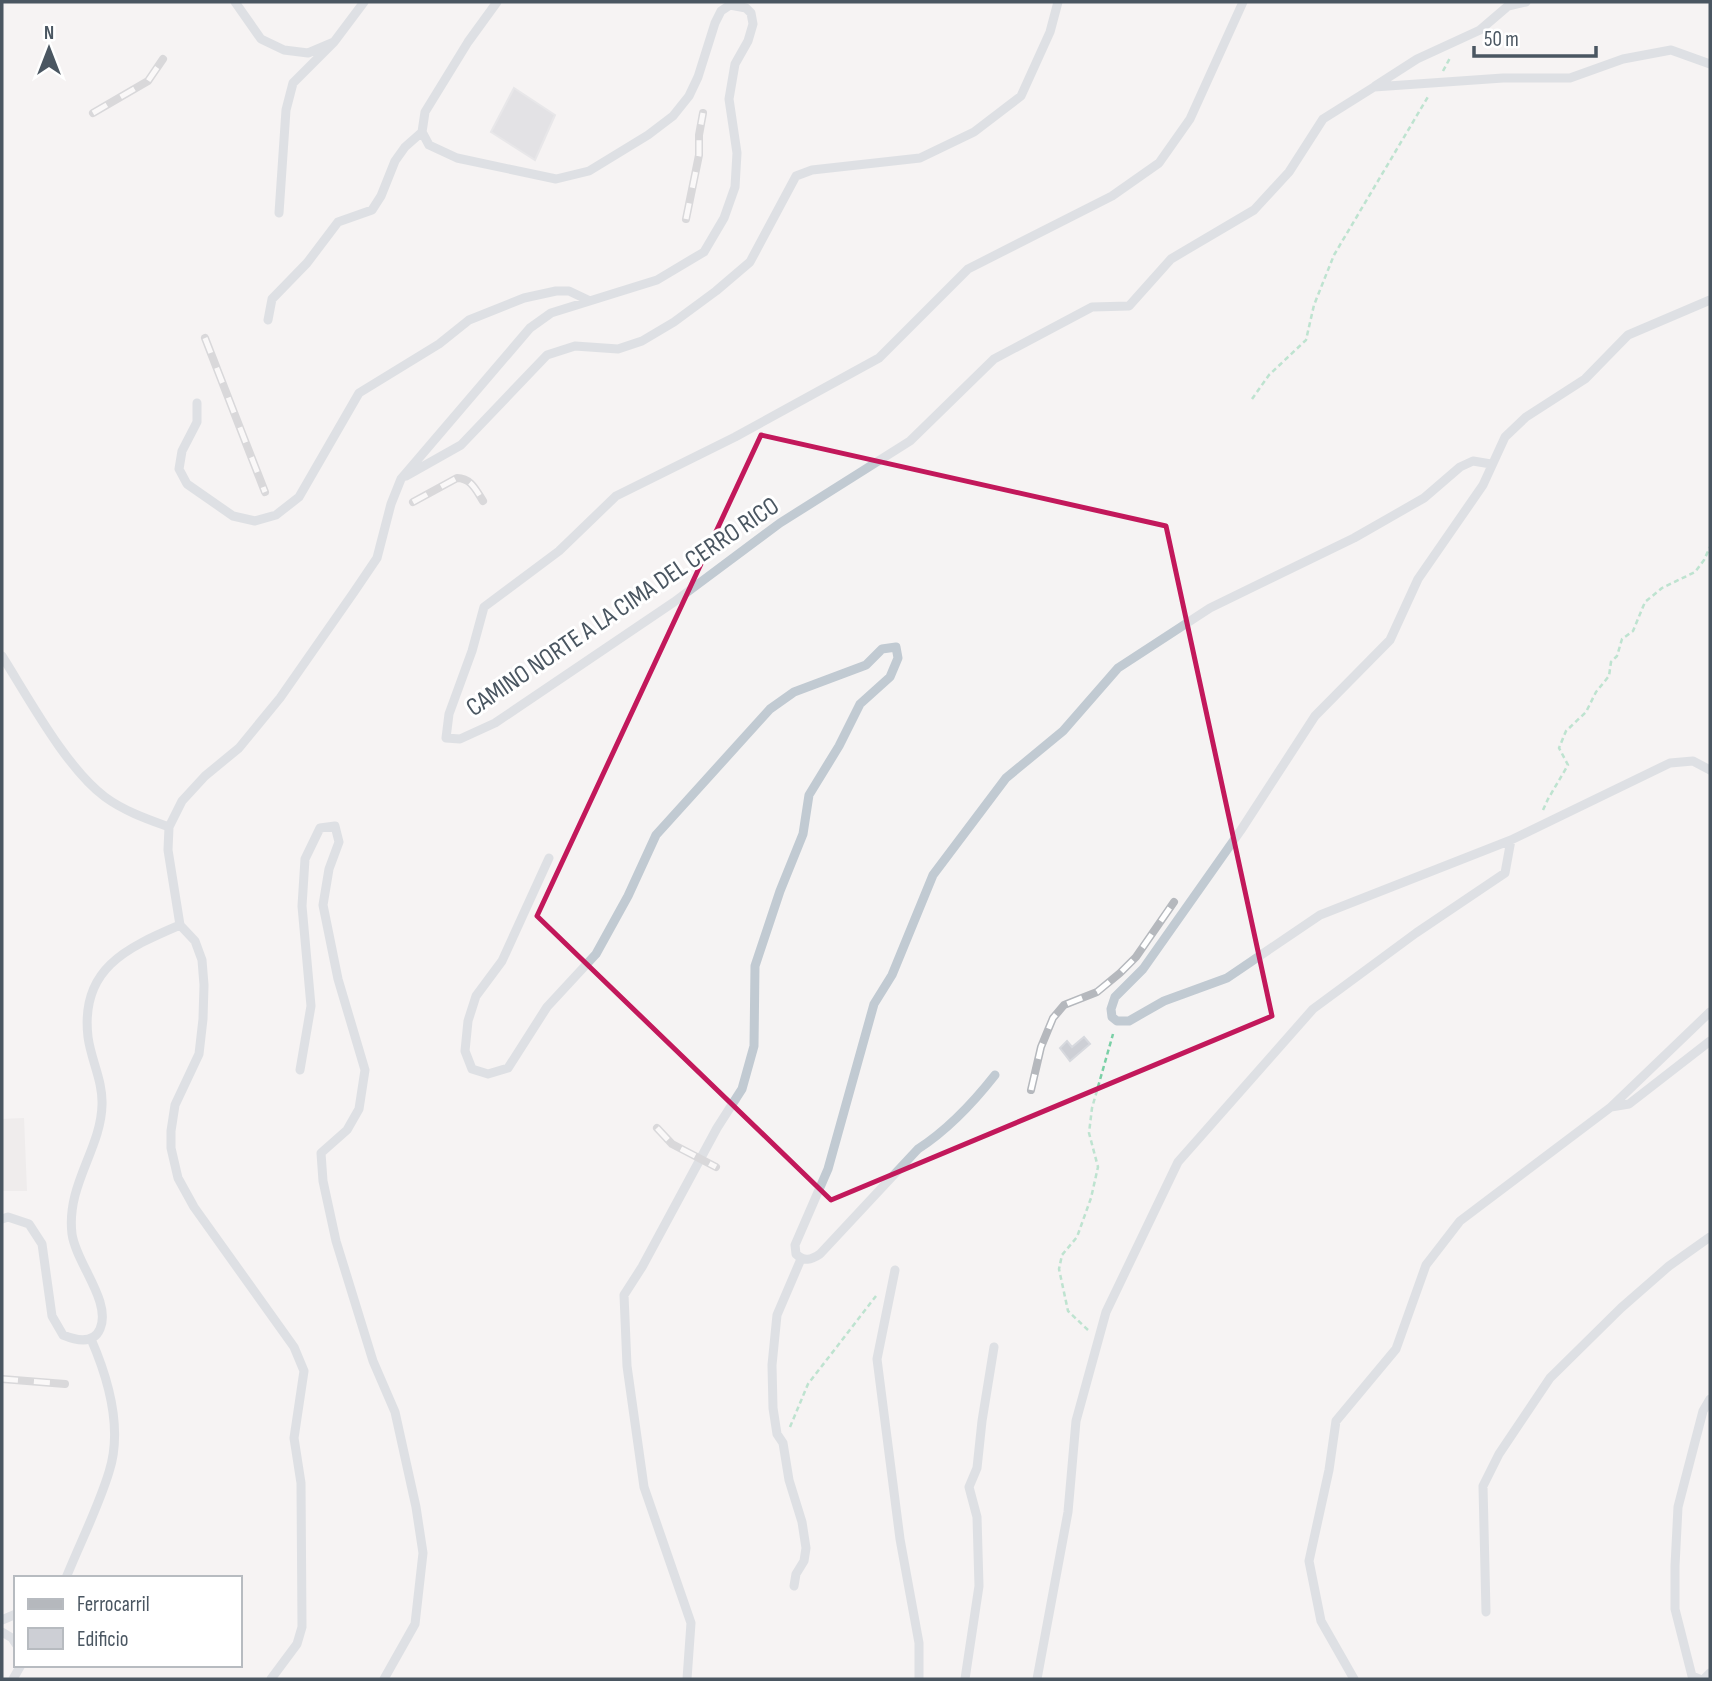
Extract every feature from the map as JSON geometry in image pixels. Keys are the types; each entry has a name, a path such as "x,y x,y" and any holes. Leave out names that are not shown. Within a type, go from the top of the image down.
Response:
{"lane":[{"path":"235,2 261,39 284,50 308,53 334,43"},
{"path":"279,214 286,110 293,83 334,43 364,2"},
{"path":"271,1679 297,1644 302,1627 301,1483 294,1438 304,1371 294,1347 194,1207 178,1178 171,1148 171,1131 175,1105 199,1054 204,1019 204,985 202,960 195,941 180,925 167,850 169,827 182,801 205,776 239,748 280,698 355,592 377,558 391,504 401,479 530,328 551,313 657,280 704,252 724,218 735,187 737,153 729,99 735,64 748,41 753,24 751,13 746,8 730,5 721,11 698,77 689,96 673,116 648,135 589,171 556,179 457,159 429,145 422,132 425,112 468,42 497,2"},
{"path":"401,479 461,445 547,355 575,346 618,349 642,341 674,322 716,291 750,262 796,176 812,170 920,158 974,132 1021,96 1050,32 1058,2"},
{"name":"CAMINO NORTE A LA CIMA DEL CERRO RICO","path":"1243,2 1190,119 1159,163 1112,196 968,269 879,358 735,437 616,496 559,551 484,607 472,651 449,713 446,738 460,739 495,723 674,602 780,523 910,441 994,359 1092,307 1129,306 1171,259 1254,210 1289,172 1323,119 1374,88 1503,78 1570,78 1623,59 1671,50 1710,64"},
{"path":"1374,88 1417,59 1480,30 1508,6 1525,2"},
{"path":"268,320 272,299 307,263 338,222 372,210 382,196 395,161 405,146 422,132"},
{"path":"197,404 197,422 182,452 179,468 187,484 233,516 255,521 276,515 299,497 359,393 439,344 469,320 524,298 556,291 569,291 588,300"},
{"path":"1710,300 1628,335 1585,379 1526,417 1505,437 1483,485 1418,579 1390,640 1315,716 1241,830 1143,969 1115,997 1111,1009 1112,1017 1117,1021 1129,1021 1164,1001 1227,978 1320,915 1511,840 1670,763 1693,761 1710,770"},
{"path":"995,1074 975,1100 936,1137 918,1149 820,1254 811,1260 801,1259 796,1254 795,1245 828,1169 874,1003 892,975 933,875 1006,778 1063,731 1118,668 1210,608 1354,538 1424,498 1460,467 1474,461 1491,464"},
{"path":"549,858 502,961 476,996 468,1021 466,1052 472,1069 488,1074 508,1068 547,1007 596,954 628,896 656,835 770,709 794,692 866,665 882,649 896,647 898,658 890,677 860,704 839,746 809,795 803,834 779,891 755,966 754,1045 742,1089 717,1128 642,1268 624,1295 627,1366 644,1487 691,1623 687,1679"},
{"path":"2,656 69,760 104,796 137,816 169,827"},
{"path":"300,1070 311,1006 302,906 305,859 320,828 335,826 339,842 329,869 323,905 338,979 365,1070 359,1109 347,1130 321,1153 323,1181 337,1241 373,1361 395,1412 416,1507 422,1553 415,1624 384,1679"},
{"path":"1037,1679 1068,1512 1076,1421 1099,1336 1106,1312 1178,1162 1313,1009 1416,933 1505,873 1511,840"},
{"path":"2,1219 8,1217 29,1224 42,1244 52,1316 63,1335 78,1341 91,1339 99,1331 103,1317 99,1300 74,1248 72,1230 77,1185 101,1119 103,1102 88,1038 87,1009 94,982 106,966 126,950 180,925"},
{"path":"1354,1679 1321,1621 1309,1561 1329,1470 1336,1421 1396,1349 1426,1265 1460,1221 1611,1107 1710,1012"},
{"path":"1611,1107 1629,1104 1710,1041"},
{"path":"1486,1612 1483,1486 1499,1454 1550,1378 1621,1308 1710,1237"},
{"path":"794,1586 806,1548 783,1443 777,1434 772,1364 777,1315 801,1259"},
{"path":"895,1270 877,1359 900,1539 919,1643 919,1679"},
{"path":"67,1576 110,1470 113,1448 111,1405 105,1371 91,1339"},
{"path":"965,1679 979,1586 977,1517 969,1487 977,1468 994,1347"},
{"path":"1710,1399 1703,1411 1678,1507 1675,1566 1675,1609 1692,1676 1701,1679 1710,1672"}],"path":[{"path":"1252,399 1269,375 1306,340 1314,305 1334,255 1463,38"},
{"path":"1537,828 1548,799 1568,765 1559,748 1566,731 1586,712 1596,692 1609,676 1611,662 1617,656 1622,639 1633,631 1645,602 1662,588 1695,572 1710,547"},
{"path":"1099,1336 1084,1328 1068,1311 1059,1269 1062,1255 1077,1237 1091,1198 1098,1167 1090,1133 1092,1108 1117,1021"},
{"path":"783,1443 808,1384 880,1291"}],"highlighted area":[{"path":"761,435 1166,526 1272,1016 831,1200 537,916"}],"shaded area":[{"path":"24,1118 27,1191 2,1191 2,1119"}],"building":[{"path":"514,88 555,115 535,160 491,132"},
{"path":"1084,1037 1090,1044 1070,1061 1060,1048 1067,1041 1072,1047"}],"railway":[{"path":"93,113 148,81 163,59"},
{"path":"686,219 699,155 703,113"},
{"path":"205,338 265,492"},
{"path":"413,502 457,478 470,482 483,501"},
{"path":"1031,1090 1041,1047 1053,1018 1064,1005 1097,992 1120,973 1136,957 1174,902"},
{"path":"657,1128 672,1144 716,1167"},
{"path":"2,1379 65,1384"}]}
